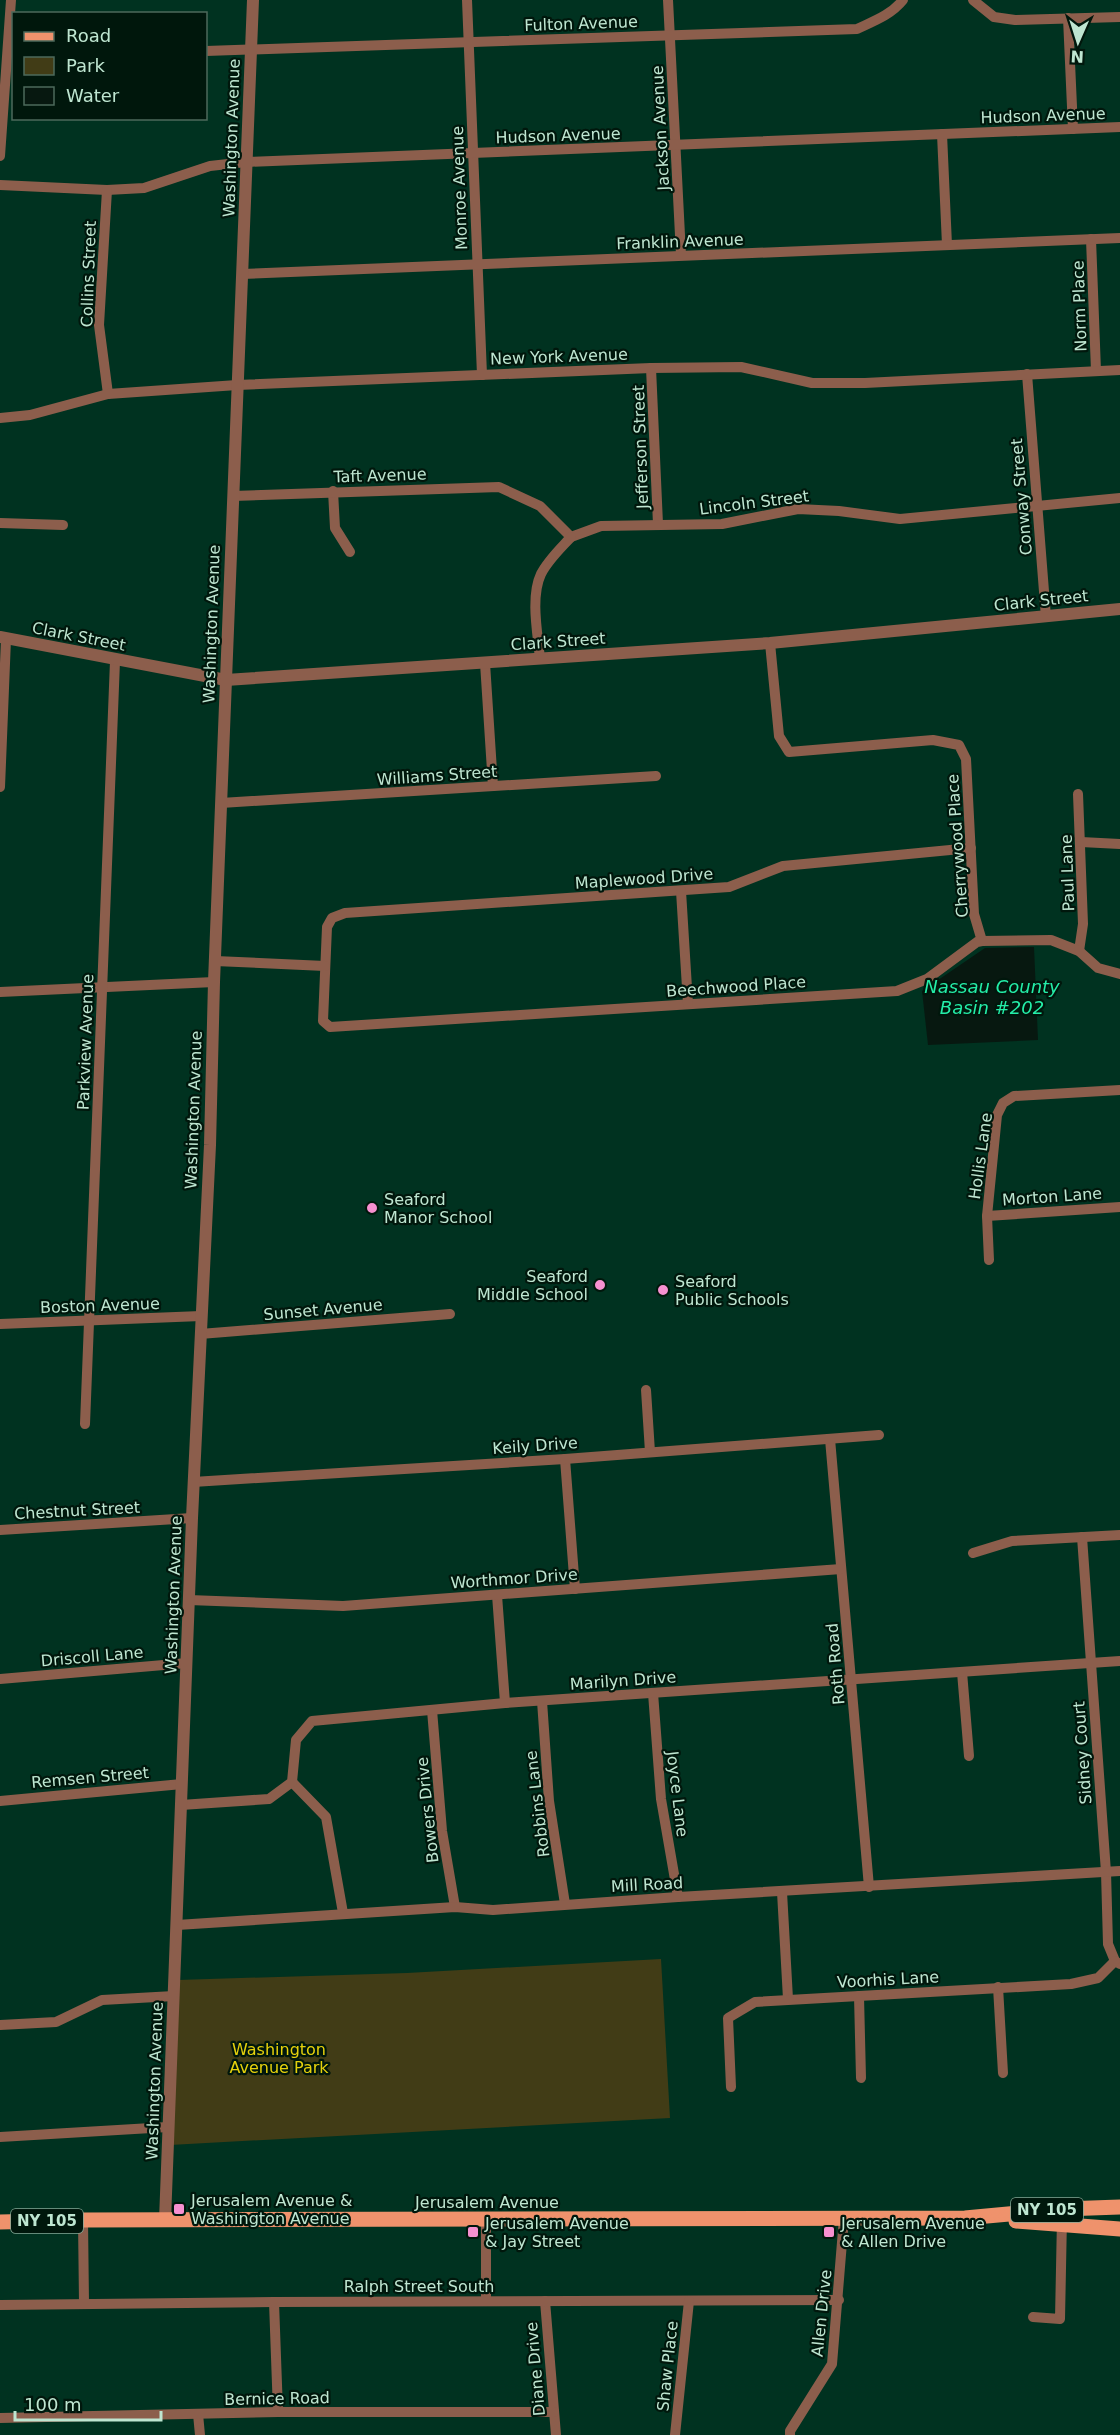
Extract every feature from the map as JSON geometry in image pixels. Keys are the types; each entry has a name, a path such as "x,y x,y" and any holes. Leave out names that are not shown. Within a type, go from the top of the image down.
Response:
{"main road":[{"name":"Jerusalem Avenue","path":"0,2222 974,2218 1062,2216 1120,2207"},
{"name":"Jerusalem Avenue","path":"1062,2216 1120,2229"}],"street":[{"path":"0,156 10,63 11,0"},
{"name":"Washington Avenue","path":"165,2220 192,1518 210,1145 214,982 253,0"},
{"name":"Monroe Avenue","path":"467,0 482,375"},
{"name":"Jackson Avenue","path":"668,0 681,255"},
{"name":"Fulton Avenue","path":"207,51 857,28 885,16 898,7 903,0"},
{"path":"975,1 994,17 1015,20 1120,16"},
{"path":"1068,18 1073,129"},
{"name":"Hudson Avenue","path":"0,185 107,190 144,188 210,166 246,162 1120,127"},
{"path":"942,134 947,245"},
{"name":"Collins Street","path":"107,190 99,325 108,394"},
{"name":"Franklin Avenue","path":"242,274 1120,238"},
{"name":"Norm Place","path":"1091,239 1096,371"},
{"name":"New York Avenue","path":"0,418 30,415 108,394 237,385 651,368 741,367 812,383 865,383 1120,370"},
{"name":"Jefferson Street","path":"651,368 658,524"},
{"name":"Conway Street","path":"1027,374 1046,617"},
{"name":"Taft Avenue","path":"233,496 499,487 540,506 571,537"},
{"path":"333,491 335,528 350,552"},
{"name":"Lincoln Street","path":"540,659 535,609 540,576 552,556 571,537 601,526 722,524 798,509 839,511 900,519 1120,498"},
{"path":"0,523 63,525"},
{"name":"Clark Street","path":"3,638 115,661 226,680 770,643 1120,609"},
{"path":"0,787 3,638"},
{"name":"Cherrywood Place","path":"770,643 779,736 789,752 933,740 959,745 966,759 974,914 982,941"},
{"name":"Parkview Avenue","path":"85,1424 115,661"},
{"path":"485,663 493,786"},
{"name":"Williams Street","path":"221,803 656,776"},
{"name":"Paul Lane","path":"1078,794 1083,924 1079,951"},
{"path":"1081,842 1120,844"},
{"name":"Maplewood Drive","path":"325,966 327,933 332,918 345,913 729,887 783,866 971,848"},
{"path":"681,891 688,1004"},
{"path":"982,941 1051,940 1079,951 1098,968 1120,974"},
{"name":"Beechwood Place","path":"325,966 323,1021 330,1027 897,991 927,979 977,942 982,941"},
{"path":"215,961 325,966"},
{"path":"0,992 214,982"},
{"name":"Hollis Lane","path":"989,1260 987,1216 998,1115 1004,1103 1014,1096 1120,1090"},
{"name":"Morton Lane","path":"987,1216 1120,1207"},
{"name":"Sunset Avenue","path":"200,1334 450,1314"},
{"name":"Boston Avenue","path":"0,1324 201,1316"},
{"path":"646,1390 650,1452"},
{"name":"Keily Drive","path":"194,1482 565,1459 879,1435"},
{"name":"Roth Road","path":"830,1439 869,1887"},
{"path":"565,1459 575,1589"},
{"name":"Chestnut Street","path":"0,1530 192,1518"},
{"path":"972,1553 1012,1541 1120,1535"},
{"name":"Sidney Court","path":"1082,1537 1106,1872 1108,1944 1118,1962"},
{"name":"Worthmor Drive","path":"189,1600 343,1606 841,1569"},
{"path":"497,1595 505,1703"},
{"name":"Marilyn Drive","path":"292,1782 296,1740 312,1721 505,1703 1120,1661"},
{"name":"Driscoll Lane","path":"0,1679 187,1663"},
{"path":"962,1672 969,1756"},
{"name":"Joyce Lane","path":"652,1693 661,1799 678,1897"},
{"name":"Robbins Lane","path":"542,1701 549,1801 566,1904"},
{"name":"Bowers Drive","path":"432,1710 442,1831 455,1907"},
{"path":"181,1805 269,1798 292,1782 326,1817 344,1913"},
{"name":"Remsen Street","path":"0,1801 182,1784"},
{"name":"Mill Road","path":"177,1925 455,1907 493,1910 1120,1871"},
{"path":"782,1892 788,1999"},
{"name":"Voorhis Lane","path":"731,2086 728,2018 755,2001 1071,1984 1098,1978 1118,1962"},
{"path":"998,1987 1003,2073"},
{"path":"0,2025 56,2022 102,2000 174,1996"},
{"path":"859,1996 861,2078"},
{"path":"0,2137 168,2127"},
{"path":"1033,2317 1060,2319 1062,2216"},
{"name":"Allen Drive","path":"790,2435 790,2431 832,2364 844,2218"},
{"path":"83,2220 84,2303"},
{"path":"486,2220 486,2301"},
{"name":"Ralph Street South","path":"0,2305 838,2300"},
{"name":"Diane Drive","path":"545,2301 556,2435"},
{"name":"Shaw Place","path":"675,2435 688,2301"},
{"path":"274,2302 278,2412"},
{"name":"Bernice Road","path":"0,2418 278,2412 554,2412"},
{"path":"198,2414 200,2435"}],"green space":[{"name":"Washington Avenue Park","path":"661,1959 670,2118 170,2145 178,1980 407,1973"}],"water":[{"name":"Nassau County Basin #202","path":"1034,947 1038,1040 928,1045 922,991 985,948"}],"place":[{"name":"Seaford Manor School","path":"372,1208"},
{"name":"Seaford Middle School","path":"600,1285"},
{"name":"Seaford Public Schools","path":"663,1290"},
{"name":"Jerusalem Avenue & Washington Avenue","path":"179,2209"},
{"name":"Jerusalem Avenue & Jay Street","path":"473,2232"},
{"name":"Jerusalem Avenue & Allen Drive","path":"829,2232"}]}
